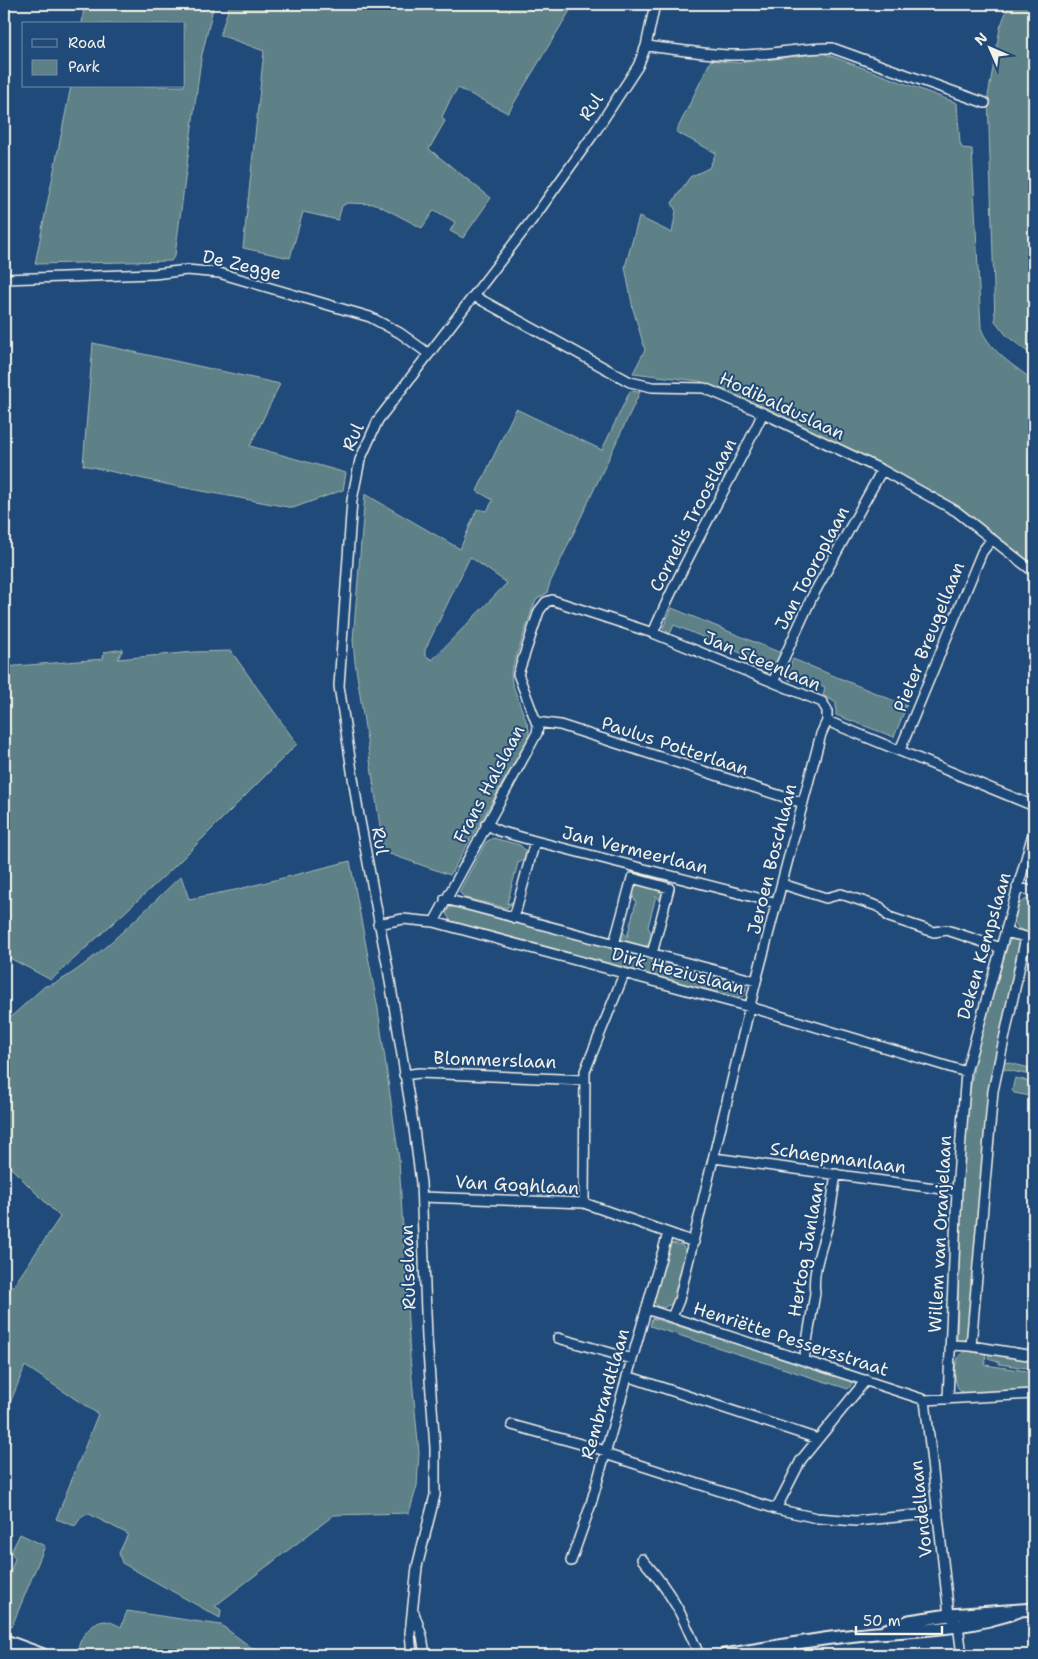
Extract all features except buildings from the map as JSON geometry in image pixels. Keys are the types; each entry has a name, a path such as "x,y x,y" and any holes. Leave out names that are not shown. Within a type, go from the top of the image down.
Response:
{"main road":[{"path":"4,1641 42,1655"}],"street":[{"name":"Rul","path":"378,924 339,686 352,500 360,460 378,420 474,296 595,132 638,66 646,46 656,4"},
{"path":"646,46 735,55 770,54 811,48 832,48 985,103"},
{"name":"De Zegge","path":"4,278 154,274 187,270 219,273 370,317 400,333 429,354"},
{"name":"Hodibalduslaan","path":"474,296 630,382 652,387 704,388 763,413 882,470 956,511 1034,572"},
{"name":"Cornelis Troostlaan","path":"654,633 695,542 745,451 763,413"},
{"name":"Jan Tooroplaan","path":"773,682 812,598 882,470"},
{"name":"Pieter Breugellaan","path":"900,750 982,552 992,539"},
{"name":"Jan Steenlaan","path":"546,602 559,600 654,633 822,702 827,710 827,721"},
{"name":"Frans Halslaan","path":"434,922 486,824 535,738 538,727 518,674 539,611 546,602"},
{"path":"827,721 1034,806"},
{"name":"Jeroen Boschlaan","path":"750,1007 821,734 827,721"},
{"name":"Paulus Potterlaan","path":"536,722 560,725 803,803"},
{"name":"Jan Vermeerlaan","path":"486,824 499,831 535,841 777,903"},
{"name":"Deken Kempslaan","path":"966,1072 1034,830"},
{"path":"514,918 535,841"},
{"name":"Dirk Heziuslaan","path":"614,944 632,878 669,888 652,954"},
{"path":"782,884 826,898 841,894 880,906 889,917 934,932 947,930 1001,948"},
{"path":"1017,887 1034,892"},
{"name":"Dirk Heziuslaan","path":"445,899 756,981"},
{"name":"Dirk Heziuslaan","path":"378,924 403,919 434,922 750,1007 966,1072"},
{"name":"Rulselaan","path":"378,924 414,1129 422,1197 427,1338 436,1470 434,1495 417,1567 414,1610 410,1633 412,1655"},
{"path":"971,1346 996,1071 1030,938 1005,932"},
{"path":"584,1203 584,1080 588,1059 624,974"},
{"path":"672,1317 679,1300 694,1242 750,1007"},
{"name":"Willem van Oranjelaan","path":"948,1398 956,1191 966,1072"},
{"name":"Blommerslaan","path":"404,1075 419,1073 584,1080"},
{"name":"Schaepmanlaan","path":"714,1158 956,1191"},
{"name":"Hertog Janlaan","path":"804,1360 815,1293 814,1283 821,1243 827,1229 836,1174"},
{"name":"Van Goghlaan","path":"422,1197 584,1203 694,1242"},
{"name":"Rembrandtlaan","path":"571,1561 606,1453 668,1233"},
{"name":"Henriëtte Pessersstraat","path":"646,1309 925,1400"},
{"path":"558,1338 632,1359"},
{"path":"950,1345 971,1346 1034,1356"},
{"path":"627,1376 818,1439"},
{"path":"776,1509 801,1460 866,1380"},
{"path":"925,1400 1034,1394"},
{"name":"Vondellaan","path":"925,1400 949,1616"},
{"path":"512,1425 606,1453 776,1509 817,1518 856,1521 938,1513"},
{"path":"642,1559 663,1583 682,1612 699,1655"},
{"path":"875,1633 909,1621 992,1610 1019,1611 1034,1609"},
{"name":"Rulselaan","path":"414,1610 422,1636 425,1655"},
{"path":"724,1655 875,1633 911,1632 994,1620 1019,1611"},
{"path":"949,1616 958,1625 962,1655"}],"green space":[{"path":"84,4 214,4 201,59 175,255 171,261 35,264 71,88 185,88 185,22 82,22"},
{"path":"230,4 574,4 508,113 458,88 451,98 442,117 445,121 429,149 491,198 463,238 450,231 455,222 434,210 422,228 376,204 347,203 342,206 338,220 303,212 290,258 243,248 264,51 220,35"},
{"path":"1009,4 1034,4 1034,357 1007,336 995,321 988,96 1000,28"},
{"path":"823,53 957,103 960,143 962,148 972,149 981,328 990,344 997,351 1034,381 1034,566 946,500 847,448 722,389 699,381 633,373 645,350 633,309 625,267 639,217 672,233 676,211 672,203 690,177 709,168 716,153 676,132 711,60 739,63"},
{"path":"93,343 280,384 250,446 346,473 343,490 293,508 170,485 83,465"},
{"path":"630,391 640,392 547,593 537,599 533,607 511,672 512,683 529,729 529,736 516,760 450,875 384,852 353,640 365,494 460,549 477,509 487,511 493,500 477,491 516,409 602,450","holes":["470,557 507,583 432,660 425,655 425,650"]},
{"path":"672,608 781,653 774,668 764,673 767,664 674,625 670,634 663,628"},
{"path":"123,649 118,659 194,652 231,651 297,744 174,867 51,980 4,955 4,667 103,659 104,652"},
{"path":"793,659 907,706 904,707 905,710 894,737 836,715 836,703 823,695 825,687 794,675 791,681 789,680 787,674"},
{"path":"493,838 520,845 526,851 524,860 518,863 507,904 513,902 507,908 465,898 459,892 486,842"},
{"path":"350,861 378,1009 399,1159 410,1357 419,1453 417,1486 409,1513 334,1515 215,1606 221,1610 220,1618 122,1563 119,1553 128,1534 89,1514 82,1516 75,1526 56,1519 98,1414 25,1366 4,1418 4,1300 60,1217 4,1161 4,1023 45,986 75,971 95,956 181,876 189,899 235,890"},
{"path":"639,884 658,889 663,895 662,902 656,896 648,927 654,938 650,944 642,947 629,944 620,935 622,930 627,937 636,902 630,891"},
{"path":"1028,898 1034,899 1034,934 1019,929 1014,922 1019,904"},
{"path":"455,907 741,980 746,984 746,990 743,996 736,998 451,922 446,913 449,908"},
{"path":"1013,937 1019,939 1020,943 991,1075 967,1339 960,1342 957,1339 960,1206 968,1106 976,1057 984,1025 1008,944"},
{"path":"1005,1062 1034,1069 1034,1076 1003,1069"},
{"path":"1015,1078 1033,1082 1030,1096 1014,1093 1012,1090"},
{"path":"672,1243 682,1245 686,1252 673,1303 663,1308 657,1306 653,1300 667,1247"},
{"path":"652,1318 849,1379 852,1384 848,1389 650,1326"},
{"path":"966,1351 986,1354 985,1365 1034,1372 1034,1389 966,1393 960,1391 957,1387 955,1369 958,1358"},
{"path":"989,1354 1034,1361 1034,1369 999,1364 999,1362 988,1359"},
{"path":"20,1534 45,1546 12,1626 4,1624 4,1593 15,1558 11,1552"},
{"path":"127,1611 221,1625 259,1653 248,1655 95,1655 78,1649 81,1640 91,1627 105,1621 121,1627"}]}
